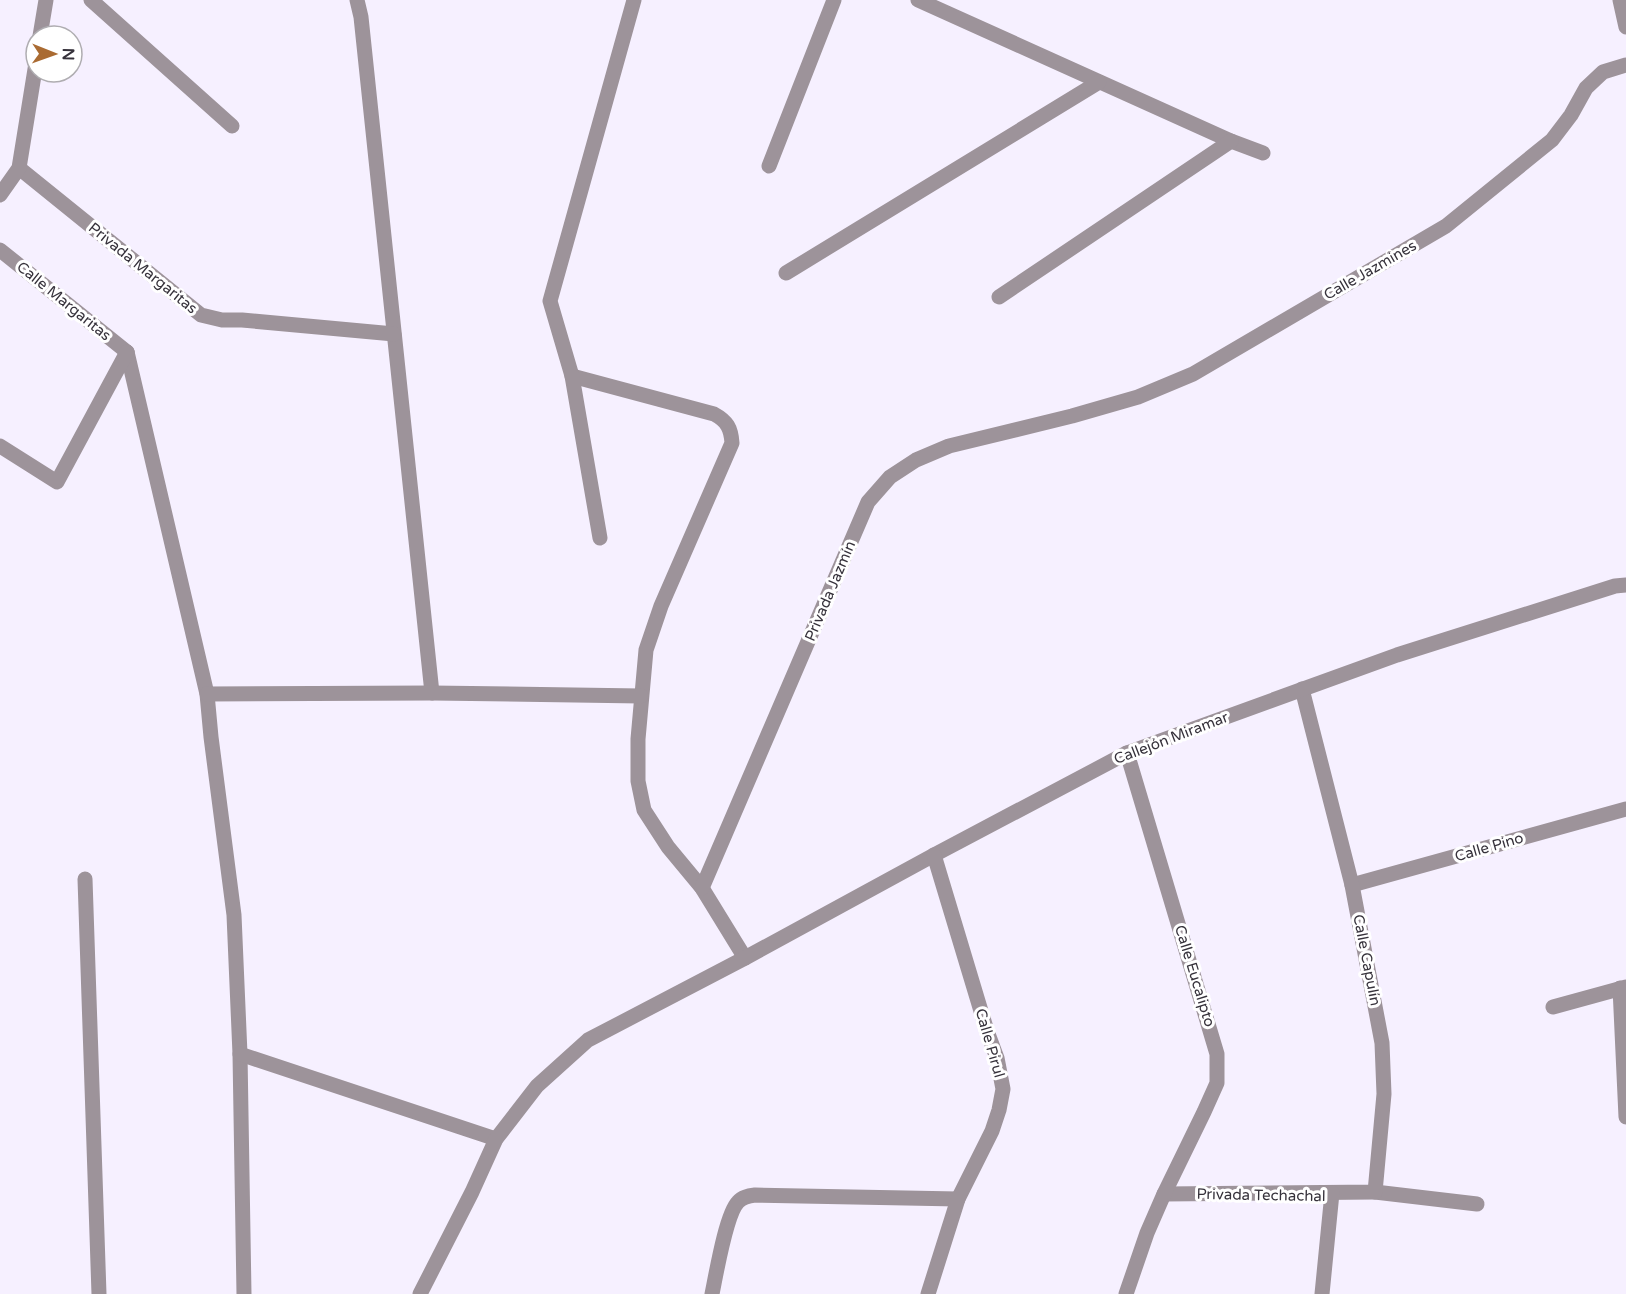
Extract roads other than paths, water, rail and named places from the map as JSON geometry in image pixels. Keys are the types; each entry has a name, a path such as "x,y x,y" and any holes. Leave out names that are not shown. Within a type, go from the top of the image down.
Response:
{"street":[{"path":"42,24 46,0"},
{"path":"91,0 232,126"},
{"path":"357,0 362,17 432,693"},
{"path":"600,538 572,375 550,301 634,0"},
{"path":"770,166 834,0"},
{"path":"918,0 1231,141 1263,153"},
{"path":"1620,0 1626,27"},
{"name":"Calle Jazmines","path":"1072,416 1138,397 1193,374 1446,226 1552,140 1571,115 1586,88 1603,72 1626,64"},
{"path":"786,273 1099,82"},
{"path":"0,195 19,168 33,84"},
{"path":"999,297 1231,141"},
{"name":"Privada Margaritas","path":"19,168 201,315 222,320 394,334"},
{"name":"Calle Margaritas","path":"0,250 127,352"},
{"path":"0,446 57,482 127,352"},
{"path":"127,352 207,693 234,915 240,1054 244,1294"},
{"path":"572,375 714,414 725,420 731,430 732,443 661,606 646,651 638,739 638,781 644,810 668,848 702,888 745,958"},
{"name":"Privada Jazmín","path":"702,888 868,502 890,477 916,460 949,446 1072,416"},
{"name":"Callejón Miramar","path":"420,1294 496,1139 537,1086 588,1040 1127,753 1397,655 1616,586 1626,585"},
{"name":"Calle Capulín","path":"1302,689 1352,885 1382,1043 1384,1094 1375,1192"},
{"path":"207,693 641,696"},
{"name":"Calle Eucalipto","path":"1126,1294 1147,1233 1217,1083 1217,1054 1127,753"},
{"name":"Calle Pino","path":"1352,885 1626,809"},
{"name":"Calle Pirul","path":"928,1294 958,1199 992,1131 1003,1089 997,1058 934,855"},
{"path":"85,879 99,1294"},
{"path":"1553,1007 1623,987 1626,1117"},
{"path":"240,1054 496,1139"},
{"path":"1332,1193 1375,1192 1477,1204"},
{"name":"Privada Techachal","path":"1164,1194 1332,1193 1322,1294"},
{"path":"712,1294 730,1214 739,1200 746,1196 958,1199"}]}
